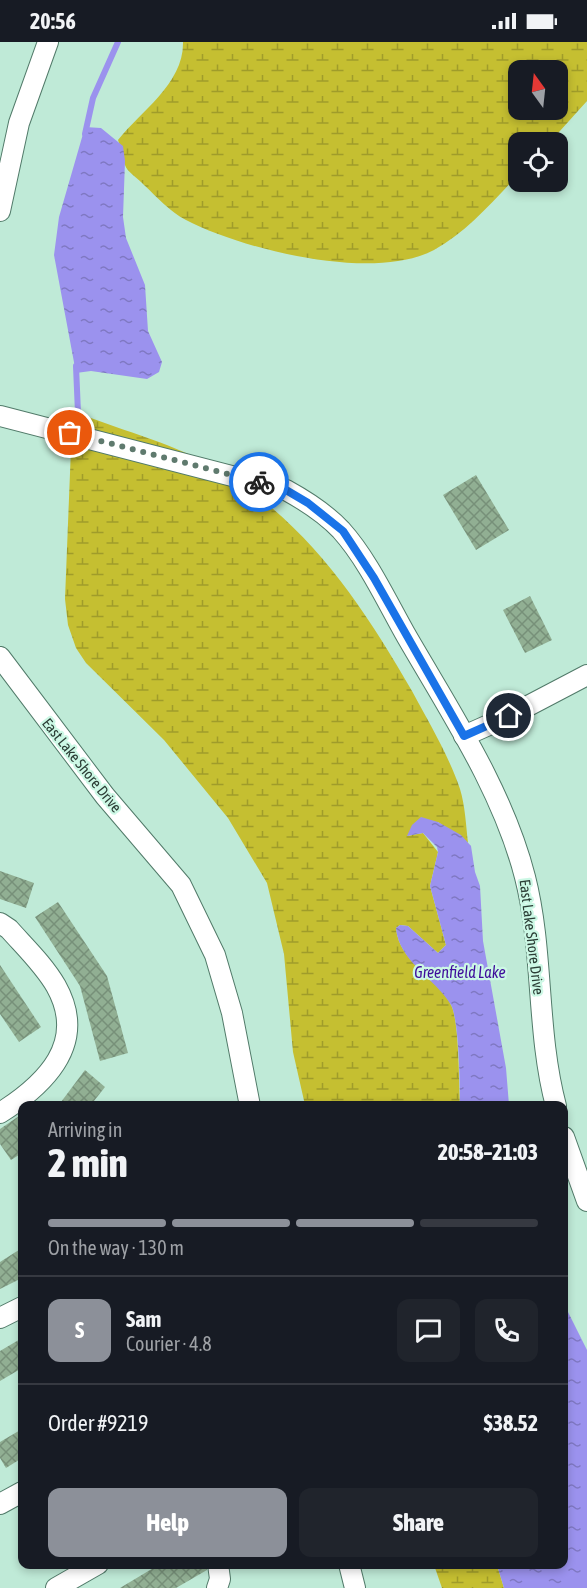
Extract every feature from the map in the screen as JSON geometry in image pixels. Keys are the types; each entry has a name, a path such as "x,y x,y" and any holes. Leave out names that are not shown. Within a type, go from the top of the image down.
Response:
{"street":[{"path":"0,211 19,123 48,42"},
{"name":"East Lake Shore Drive","path":"0,416 286,490 329,518 349,541 374,578 464,736 490,787 525,876 532,914 544,1046 555,1101"},
{"name":"East Lake Shore Drive","path":"0,657 105,796 182,885 215,955 232,1013 249,1101"},
{"path":"464,736 509,716 587,675"},
{"path":"0,923 9,929 55,984 65,1007 66,1036 62,1055 45,1078 0,1113"},
{"path":"568,1148 587,1201"},
{"path":"0,1318 18,1309"},
{"path":"0,1504 18,1494"},
{"path":"64,1586 90,1569"},
{"path":"217,1588 220,1579 219,1569"},
{"path":"350,1569 355,1588"}],"green space":[{"path":"183,42 587,42 587,101 559,132 508,132 508,185 479,215 446,243 408,259 378,263 344,262 274,251 211,231 175,213 126,168 118,140 160,96 176,71"},
{"path":"78,413 187,453 221,471 252,492 306,541 353,597 393,659 444,751 460,789 464,808 468,843 438,822 407,836 423,833 438,852 430,886 446,945 438,953 408,926 400,925 396,928 404,951 439,987 452,1007 457,1040 460,1101 304,1101 293,1052 284,954 267,883 228,818 164,740 86,663 76,648 68,625 65,599 71,448"},
{"path":"435,1569 498,1569 504,1588 442,1588"}],"water":[{"path":"85,127 101,128 123,146 125,161 123,217 126,238 145,285 148,331 162,362 159,372 147,379 91,371 76,373 54,255 59,217"},
{"name":"Greenfield Lake","path":"421,817 438,822 461,835 471,846 475,872 480,886 483,941 506,1068 509,1101 460,1101 457,1038 451,1005 411,960 399,940 396,928 400,925 408,926 438,953 446,945 430,886 438,852 437,847 423,833 407,836 412,825"},
{"path":"568,1312 587,1350 587,1588 504,1588 498,1569 568,1569"}],"building":[{"path":"476,475 509,530 476,550 443,495"},
{"path":"530,596 552,640 525,653 503,610"},
{"path":"0,871 34,883 26,908 0,899"},
{"path":"58,902 107,976 128,1053 100,1061 80,986 35,917"},
{"path":"0,965 41,1027 19,1042 0,1014"},
{"path":"85,1070 105,1087 94,1101 62,1101"},
{"path":"18,1117 18,1156 11,1160 0,1144 0,1129"},
{"path":"18,1251 18,1280 0,1289 0,1262"},
{"path":"18,1340 18,1370 0,1381 0,1351"},
{"path":"18,1431 18,1460 6,1468 0,1458 0,1442"},
{"path":"152,1569 207,1569 176,1588 120,1588"}],"waterway":[{"path":"85,134 93,98 118,42"},
{"path":"76,366 78,413"}],"way so far":[{"path":"70,433 259,482"}],"route":[{"path":"259,482 286,490 329,518 343,531 374,578 464,736 509,716"}]}
